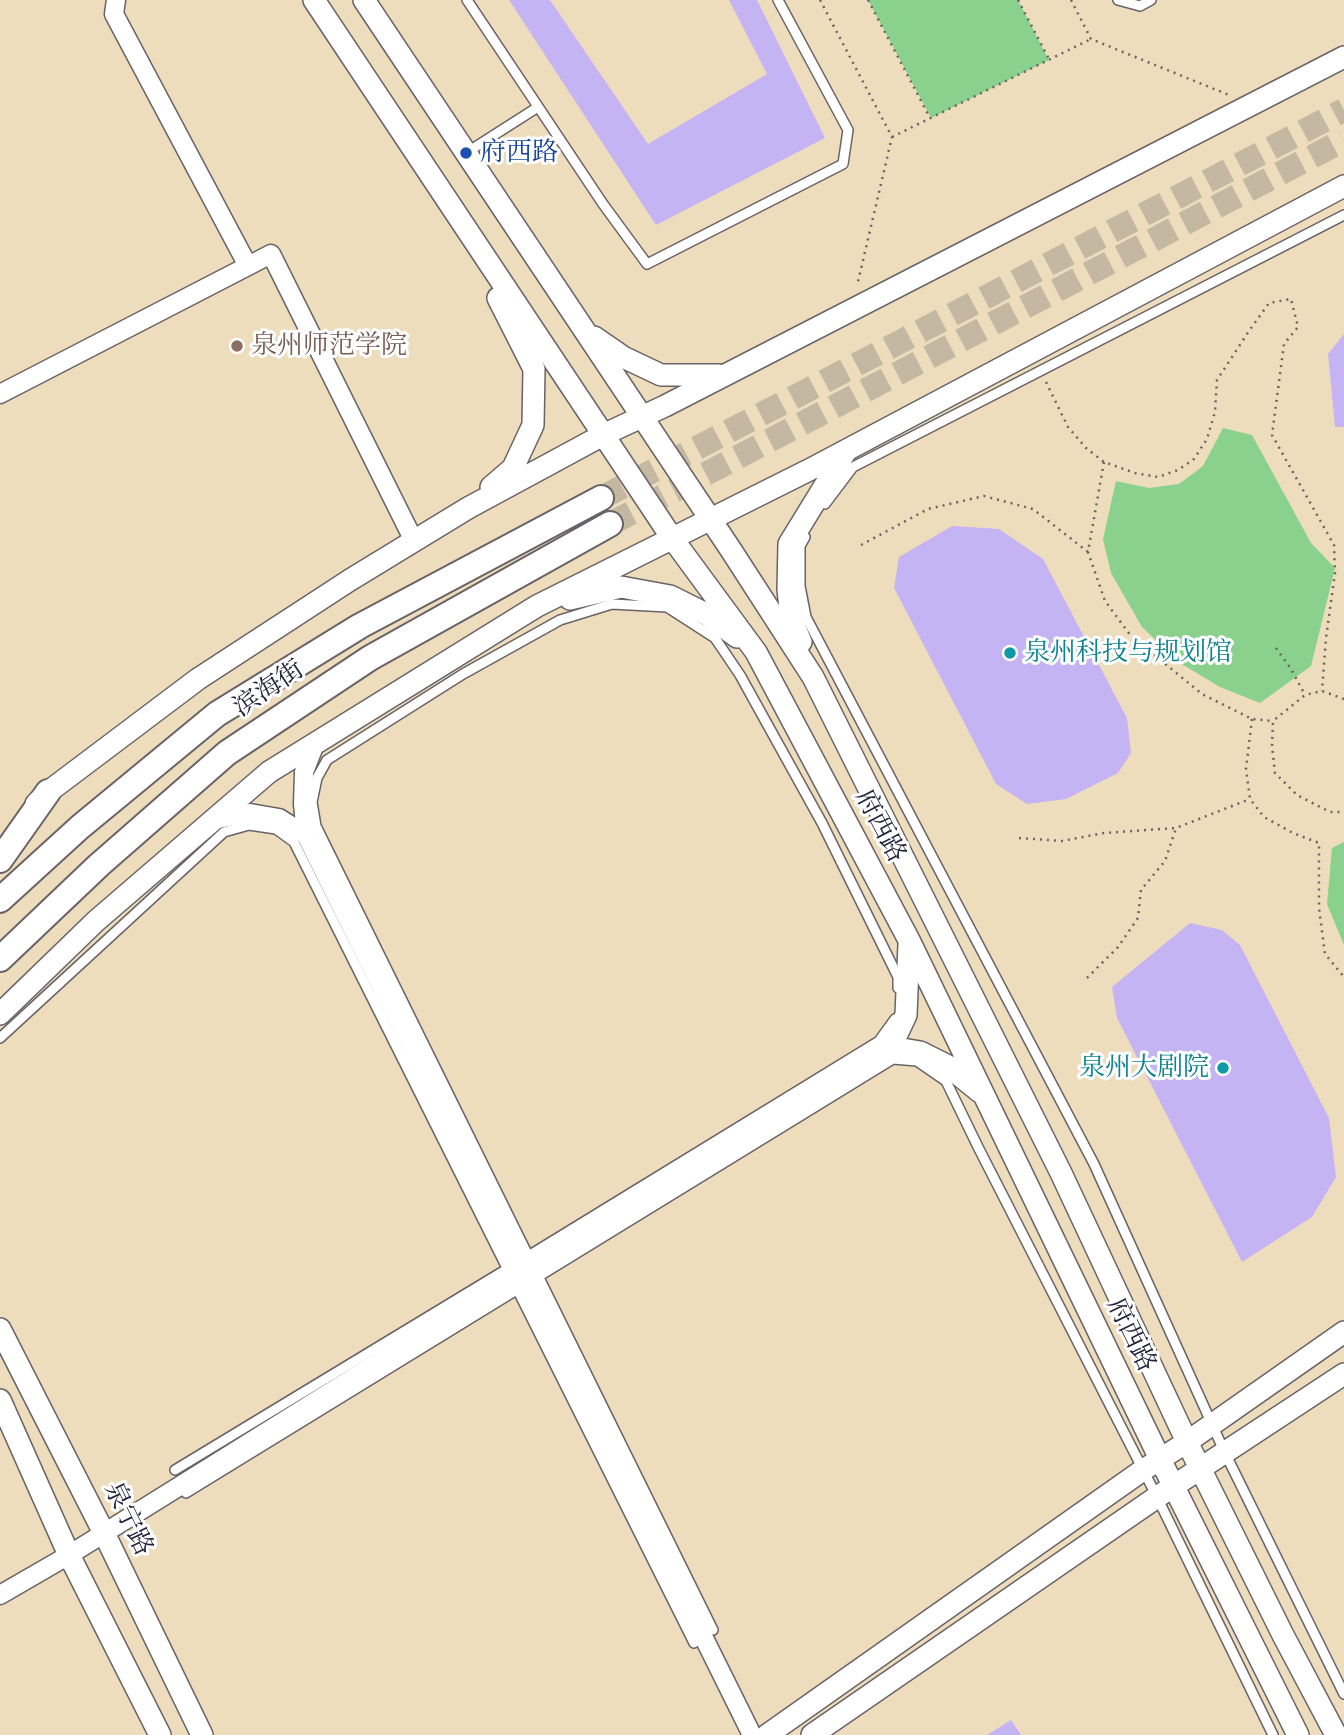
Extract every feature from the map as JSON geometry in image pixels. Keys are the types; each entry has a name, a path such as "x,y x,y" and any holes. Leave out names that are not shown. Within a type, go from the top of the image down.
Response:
{"main road":[{"name":"滨海街","path":"0,900 80,827 217,715 360,626 601,498"},
{"name":"滨海街","path":"0,959 99,864 227,753 370,658 610,524"},
{"path":"0,860 48,792"}],"street":[{"path":"117,0 114,14 248,266"},
{"name":"府西路","path":"314,0 672,538 756,652 910,942 984,1096 1165,1492 1298,1735"},
{"name":"府西路","path":"365,0 813,677 1061,1174 1186,1442 1336,1735"},
{"path":"1,835 48,792 198,678 468,508 603,435 1340,57"},
{"path":"0,1014 96,920 269,772 537,606 847,449 1344,186"},
{"path":"452,208 534,369 533,425 513,468 468,508"},
{"path":"0,394 271,254 414,541"},
{"path":"586,332 623,358 661,375 725,374"},
{"path":"813,677 791,618 788,589 789,544 847,449"},
{"path":"537,606 621,587 670,596 706,614 756,652"},
{"path":"315,744 304,772 306,835 752,1735"},
{"path":"214,820 250,813 279,818 306,835"},
{"path":"0,1595 891,1047 906,1015 910,942"},
{"path":"891,1047 920,1052 948,1066 984,1096"},
{"name":"泉宁路","path":"0,1329 104,1532 202,1735"},
{"path":"767,1735 1344,1332"},
{"path":"812,1735 1165,1492 1344,1374"},
{"path":"0,1401 69,1555 160,1735"}],"lane":[{"path":"467,0 603,204 647,264 843,164 848,130 778,0"},
{"path":"1118,0 1140,6 1151,0"},
{"path":"466,153 538,107"},
{"path":"1344,215 853,467 822,508 800,546 800,586 806,617 1094,1164 1225,1453 1344,1694"},
{"path":"186,1493 523,1273 879,1041 899,1014 898,977 822,823 740,676 715,638 667,607 612,604 560,620 463,674 327,760 317,778 312,802 316,826 523,1273 694,1643"},
{"path":"0,1038 224,832 249,825 276,829 294,842 713,1630"},
{"path":"175,1470 893,1059 917,1061 946,1081 978,1147 1152,1464"},
{"path":"1165,1492 1273,1735"}],"path":[{"path":"820,0 892,137 855,292"},
{"path":"868,0 931,118"},
{"path":"1018,0 1049,60"},
{"path":"1071,0 1091,39 1231,96"},
{"path":"892,137 1091,39"},
{"path":"1040,371 1068,427 1086,448 1104,461 1135,473 1158,477 1178,470 1194,459 1207,439 1215,412 1217,380 1269,303 1291,299 1298,327 1284,344 1272,435 1334,545 1335,573 1322,691"},
{"path":"1104,461 1088,552 1105,601 1131,636 1202,694 1252,719 1273,721 1305,695 1322,691 1344,699"},
{"path":"861,545 928,509 984,496 1033,509 1088,552"},
{"path":"1276,648 1305,695"},
{"path":"1252,719 1246,769 1250,799 1264,817 1319,843 1319,908 1325,954 1344,977"},
{"path":"1273,721 1275,773 1297,795 1329,812 1344,812"},
{"path":"1019,838 1062,841 1104,833 1176,828 1250,799"},
{"path":"1087,978 1118,947 1138,918 1140,890 1165,861 1176,828"}],"green space":[{"path":"868,0 1018,0 1049,60 931,118"},
{"path":"1223,428 1252,435 1311,543 1335,568 1311,666 1260,703 1220,687 1180,663 1142,627 1111,573 1103,539 1116,481 1149,488 1179,484 1203,466"},
{"path":"1344,842 1344,945 1327,904 1332,848"}],"building":[{"path":"509,0 550,0 648,144 767,74 729,0 757,0 825,138 656,225"},
{"path":"1344,334 1344,427 1335,427 1328,354"},
{"name":"泉州科技与规划馆","path":"952,526 999,529 1043,559 1127,718 1131,753 1118,773 1066,799 1027,804 996,784 894,588 899,557"},
{"name":"泉州大剧院","path":"1190,923 1222,930 1240,945 1329,1118 1336,1177 1312,1217 1242,1262 1117,1018 1112,987"},
{"path":"1011,1720 1021,1735 987,1735"}],"tunnel":[{"path":"601,498 1344,110"},
{"path":"610,524 1344,140"}],"place":[{"name":"府西路","path":"466,153"},
{"name":"泉州师范学院","path":"237,346"},
{"name":"泉州科技与规划馆","path":"1010,653"},
{"name":"泉州大剧院","path":"1223,1068"}]}
